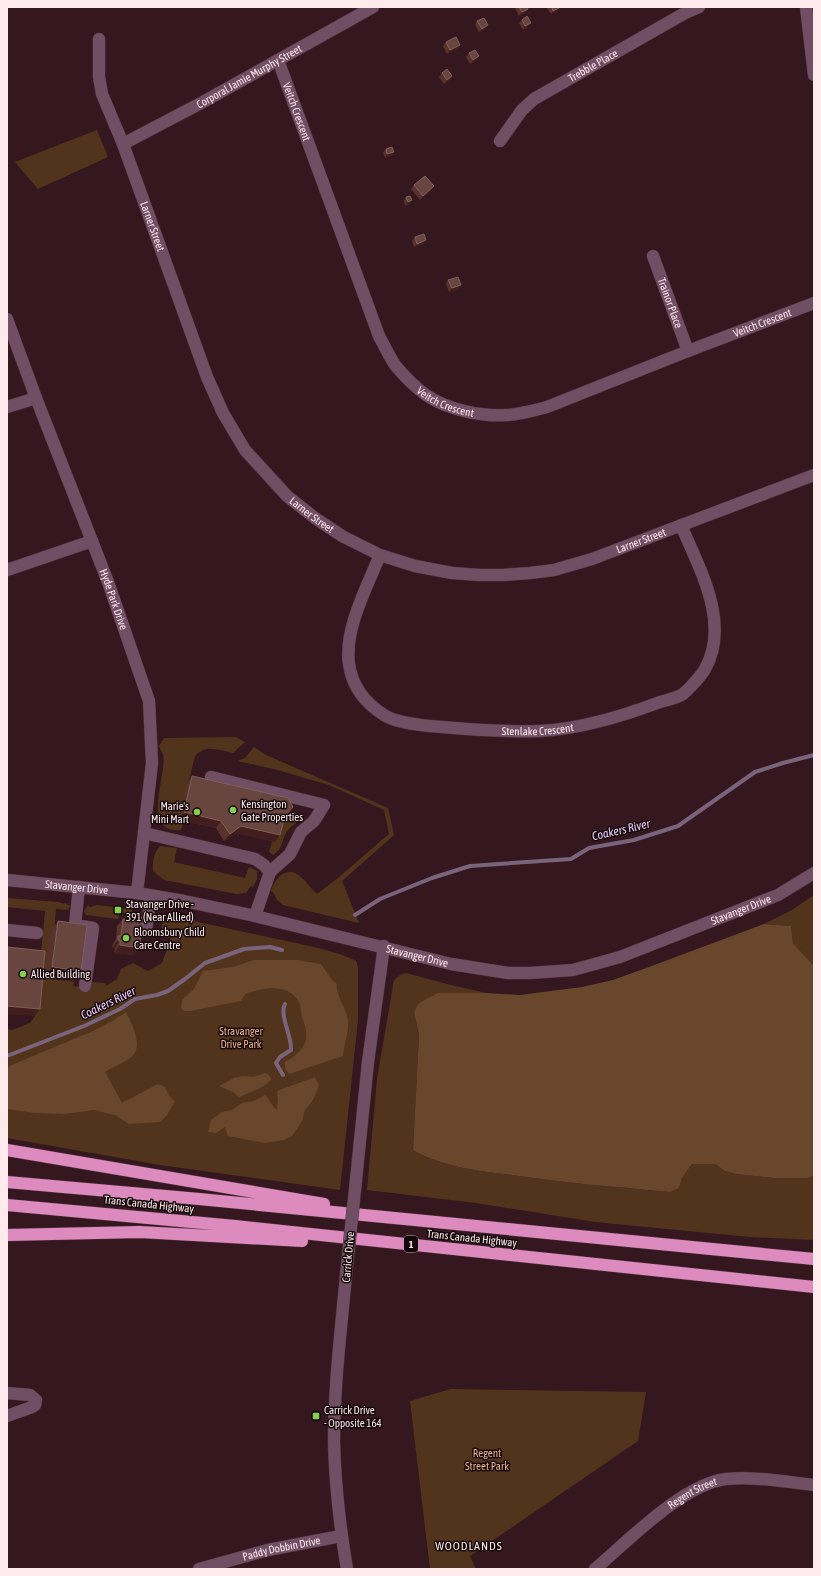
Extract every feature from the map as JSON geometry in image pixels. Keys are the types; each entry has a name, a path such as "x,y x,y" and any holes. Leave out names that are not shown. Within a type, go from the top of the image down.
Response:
{"highway":[{"path":"7,1150 428,1222"},
{"name":"Trans Canada Highway","path":"7,1182 814,1259"},
{"name":"Trans Canada Highway","path":"7,1205 227,1225 814,1287"},
{"path":"7,1235 140,1232 484,1252"}],"street":[{"name":"Corporal Jamie Murphy Street","path":"123,144 373,7"},
{"name":"Trebble Place","path":"500,141 522,110 534,99 685,13 699,7"},
{"path":"806,7 814,75"},
{"name":"Larner Street","path":"99,39 99,77 102,94 123,144 207,376 223,413 245,450 287,496 315,518 342,536 380,555 415,566 452,573 480,575 530,573 554,570 592,558 814,475"},
{"name":"Veitch Crescent","path":"278,60 379,336 394,364 409,380 427,395 446,405 487,415 524,413 548,407 814,303"},
{"name":"Trainor Place","path":"653,256 688,351"},
{"name":"Hyde Park Drive","path":"7,319 36,398 108,582 149,701 152,763 136,893"},
{"path":"7,407 36,398"},
{"name":"Stenlake Crescent","path":"380,555 351,627 348,647 349,665 354,682 363,698 385,716 416,724 482,731 541,731 591,723 637,711 682,694 705,670 714,643 713,609 702,575 681,525"},
{"path":"7,570 92,542"},
{"path":"210,778 324,805 314,821 301,832 290,854 270,872 255,916"},
{"path":"144,833 255,859 264,865 270,872"},
{"name":"Stavanger Drive","path":"7,880 136,893 255,916 384,946 451,964 508,973 551,973 573,970 620,957 778,895 814,873"},
{"path":"79,887 74,925 93,928 85,986"},
{"path":"146,930 151,896"},
{"path":"7,930 37,933"},
{"name":"Carrick Drive","path":"347,1569 341,1536 334,1442 339,1355 366,1076 384,946"},
{"path":"7,1393 30,1395 36,1400 35,1405 32,1407 7,1416"},
{"name":"Regent Street","path":"595,1569 671,1504 703,1486 726,1479 763,1480 814,1485"},
{"name":"Paddy Dobbin Drive","path":"199,1569 268,1550 341,1536"}],"green space":[{"path":"97,130 108,157 38,189 15,162"},
{"path":"236,737 245,742 233,753 217,749 208,749 199,752 195,756 179,819 184,821 181,830 168,829 161,823 158,813 163,763 163,754 159,746 164,738"},
{"path":"254,747 266,755 388,808 394,835 342,881 359,923 283,905 277,900 271,891 279,877 287,872 291,872 301,877 317,894 389,834 384,810 329,785 274,769 237,761 245,758"},
{"path":"288,806 291,821 298,821 288,830 281,847 277,853 273,855 269,852 272,842 275,842"},
{"path":"160,846 177,848 174,862 245,878 249,867 257,871 257,879 253,887 251,886 246,893 237,894 164,880 153,871 154,858"},
{"path":"814,895 814,966 793,943 791,926 764,924 792,910"},
{"name":"Stravanger Drive Park","path":"7,898 59,902 70,906 68,910 56,909 54,932 44,978 74,982 73,986 88,988 91,982 106,983 106,986 117,979 121,969 133,963 148,971 162,963 171,938 160,937 163,920 155,919 158,914 159,916 165,915 333,952 356,961 358,967 358,1020 340,1190 160,1165 7,1138 7,1029 12,1030 30,1023 35,1016 45,911 7,907"},
{"path":"88,905 90,907 97,905 131,909 135,915 120,912 118,919 86,915 84,911"},
{"path":"406,973 486,993 472,993 414,1012 419,1035 413,1150 436,1161 474,1170 571,1183 669,1192 679,1188 682,1178 692,1164 715,1164 725,1171 736,1174 773,1178 808,1178 814,1176 814,1240 750,1237 595,1222 476,1203 367,1190 377,1079 394,980 400,975"},
{"name":"Regent Street Park","path":"451,1389 646,1392 638,1441 470,1556 476,1569 430,1569 410,1401"}],"shaded area":[{"path":"764,924 791,926 793,943 814,966 814,1176 808,1178 773,1178 736,1174 725,1171 715,1164 692,1164 682,1178 679,1188 670,1192 571,1183 474,1170 436,1161 413,1150 419,1035 414,1012 419,1003 438,993 520,995 582,987 613,980"},
{"path":"254,960 296,960 321,964 331,979 337,984 339,997 348,1020 348,1029 343,1056 289,1074 285,1069 285,1062 302,1049 305,1044 306,1032 299,1002 285,990 273,988 261,989 247,993 241,1001 190,1011 184,1011 181,1008 182,1000 194,989 203,971 233,967"},
{"path":"126,1012 134,1029 137,1048 130,1058 105,1072 122,1103 158,1084 165,1087 169,1096 175,1101 167,1115 160,1122 129,1124 115,1115 94,1110 64,1114 35,1113 7,1109 7,1067 93,1031"},
{"path":"265,1073 269,1075 271,1079 269,1082 256,1090 239,1097 233,1092 219,1086 234,1078 243,1076 253,1077"},
{"path":"315,1077 319,1086 313,1100 305,1110 302,1121 292,1136 284,1140 265,1143 228,1136 225,1127 216,1133 208,1132 211,1120 222,1112 232,1110 242,1103 254,1101 265,1095 273,1107 277,1110 277,1091"}],"building":[{"path":"519,7 527,7 528,9 522,12"},
{"path":"552,7 558,7 559,8 553,11"},
{"path":"527,16 531,23 525,26 522,20"},
{"path":"484,18 488,25 482,29 477,21"},
{"path":"456,37 460,45 450,50 446,42"},
{"path":"475,50 479,56 473,60 469,53"},
{"path":"447,69 452,76 447,80 442,73"},
{"path":"392,147 394,152 387,154 386,149"},
{"path":"425,176 434,186 423,196 414,185"},
{"path":"410,196 412,200 408,202 406,197"},
{"path":"424,234 426,240 417,244 415,237"},
{"path":"458,277 461,285 452,288 448,280"},
{"name":"Kensington Gate Properties","path":"192,776 288,798 293,807 285,816 280,835 241,826 230,834 221,821 184,812"},
{"path":"136,917 143,918 139,948 120,945 118,936 121,936 123,919 136,920"},
{"path":"58,921 87,925 81,971 52,967"},
{"name":"Allied Building","path":"7,947 45,951 40,1009 7,1006"}],"waterway":[{"name":"Coakers River","path":"355,915 380,899 432,878 470,866 571,859 589,848 634,840 678,826 755,772 814,755"},
{"name":"Coakers River","path":"7,1056 84,1026 120,1009 135,999 157,995 168,991 205,963 244,949 270,947 282,950"},
{"path":"283,1075 276,1063 280,1057 291,1050 290,1038 284,1014 285,1004"}],"place":[{"name":"Kensington Gate Properties","path":"233,810"},
{"name":"Marie's Mini Mart","path":"197,812"},
{"name":"Stavanger Drive - 391 (Near Allied)","path":"118,910"},
{"name":"Bloomsbury Child Care Centre","path":"126,938"},
{"name":"Allied Building","path":"23,974"},
{"name":"Carrick Drive - Opposite 164","path":"316,1416"}],"district":[{"name":"WOODLANDS","path":"469,1546"}]}
